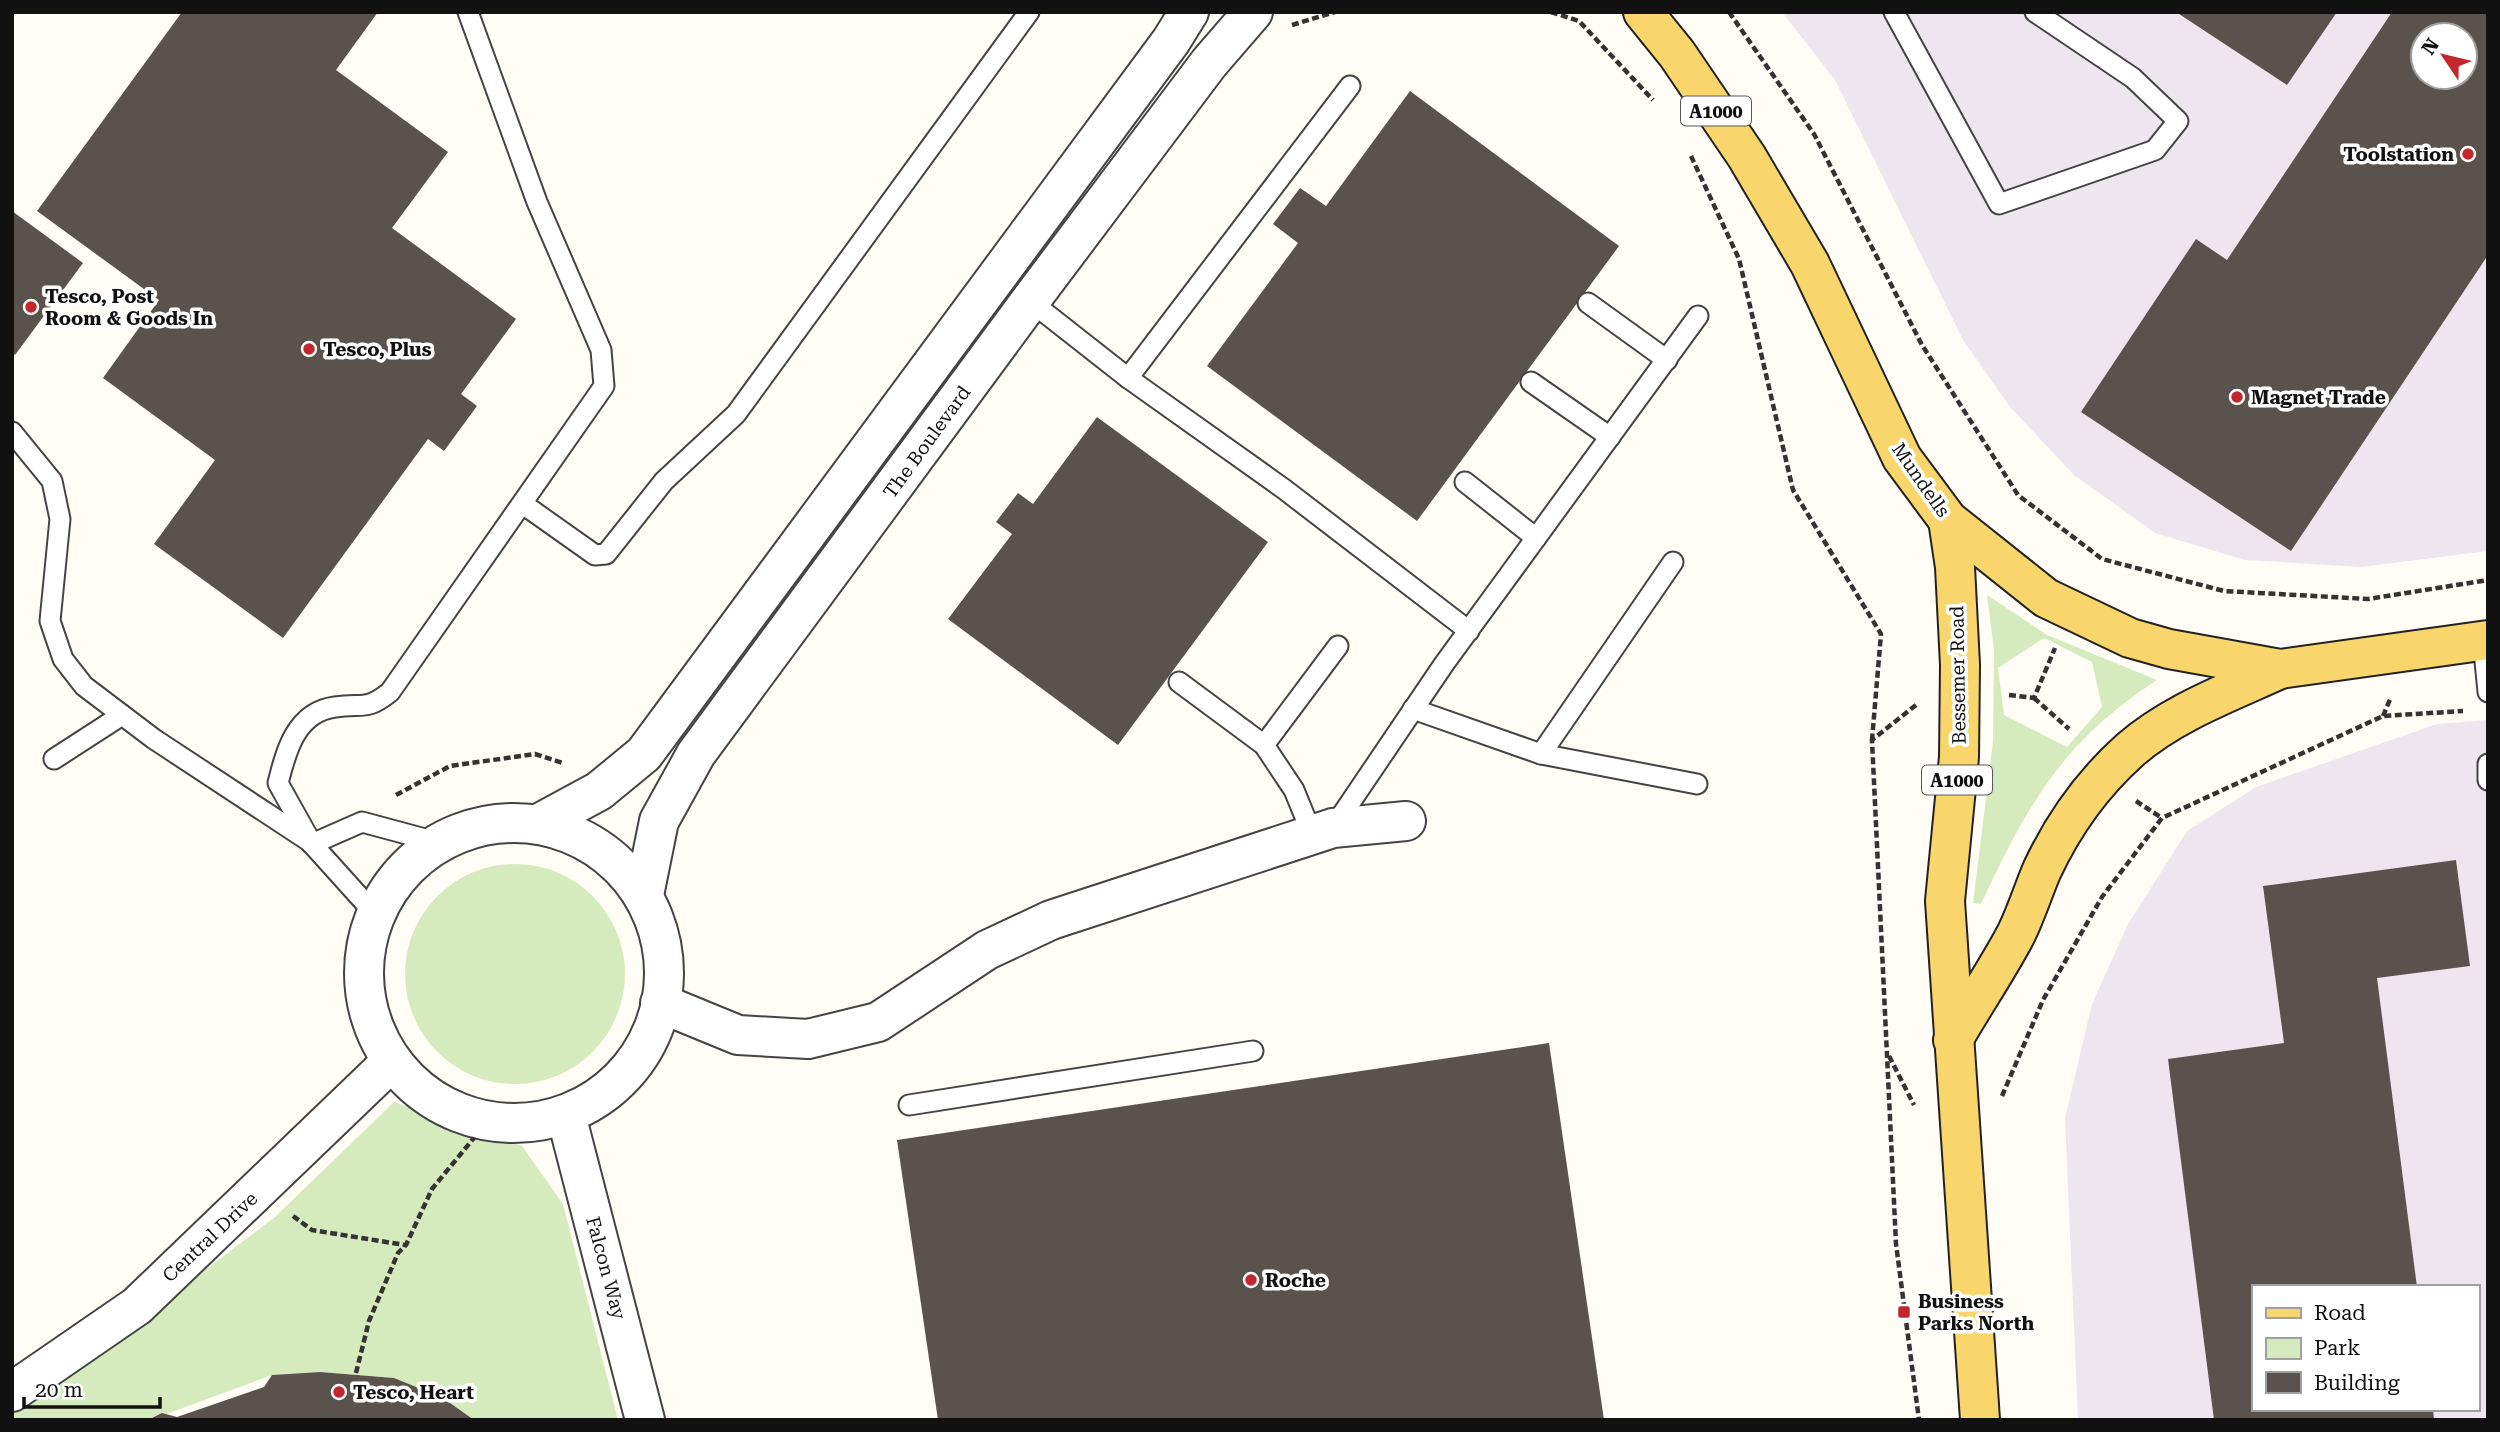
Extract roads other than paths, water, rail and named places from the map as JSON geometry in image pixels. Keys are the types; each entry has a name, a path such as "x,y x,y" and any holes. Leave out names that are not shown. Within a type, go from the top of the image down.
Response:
{"main road":[{"name":"Mundells","path":"1643,12 1677,54 1747,157 1810,264 1902,458 1948,520 2046,597 2119,634 2169,649 2280,669 2485,640"},
{"name":"Bessemer Road","path":"1948,520 1955,567 1960,665 1959,757 1945,901 1952,1040 1980,1420"},
{"name":"A1000","path":"1952,1040 2016,933 2043,869 2070,819 2101,779 2132,749 2166,726 2195,709 2280,669"}],"street":[{"path":"538,824 599,790 644,754 1171,41 1189,12"},
{"name":"The Boulevard","path":"644,895 659,821 696,754 1030,301 1209,63 1254,12"},
{"path":"660,1003 738,1035 808,1039 878,1022 986,950 1051,920 1322,831 1406,821"},
{"path":"492,824 538,824 580,837 616,862 644,895 661,936 665,980 660,1003 636,1062 604,1094 566,1115 527,1124 487,1122 450,1110 418,1090 391,1062 372,1024 363,982 366,939 382,900 410,863 440,843 448,837 492,824"},
{"name":"Central Drive","path":"12,1392 136,1306 391,1062"},
{"name":"Falcon Way","path":"566,1115 645,1420"}],"lane":[{"path":"376,915 312,844 278,783 286,748 304,721 333,707 373,705 390,692 604,386 601,350 537,202 468,12"},
{"path":"523,504 595,555 606,554 664,481 736,414 1029,12"},
{"path":"1894,12 1999,204 2155,150 2178,121 2133,78 2035,12"},
{"path":"1128,378 1350,86"},
{"path":"1030,301 1128,378 1284,489 1469,631"},
{"path":"1588,303 1667,360"},
{"path":"1180,682 1264,745 1322,831 1698,316"},
{"path":"1531,382 1610,437"},
{"path":"12,432 52,481 60,519 50,621 63,659 85,686 122,715 312,844"},
{"path":"1465,482 1536,538"},
{"path":"1541,754 1673,562"},
{"path":"2485,640 2488,692"},
{"path":"1264,745 1338,646"},
{"path":"1413,709 1541,754 1697,784"},
{"path":"54,759 122,715"},
{"path":"2488,764 2488,780"},
{"path":"312,844 362,822 440,843"},
{"path":"909,1105 1254,1051"}],"place":[{"name":"Toolstation","path":"2468,154"},
{"name":"Tesco, Post Room & Goods In","path":"31,307"},
{"name":"Tesco, Plus","path":"309,349"},
{"name":"Magnet Trade","path":"2237,397"},
{"name":"Roche","path":"1251,1280"},
{"name":"Business Parks North","path":"1904,1312"},
{"name":"Tesco, Heart","path":"339,1392"}]}
